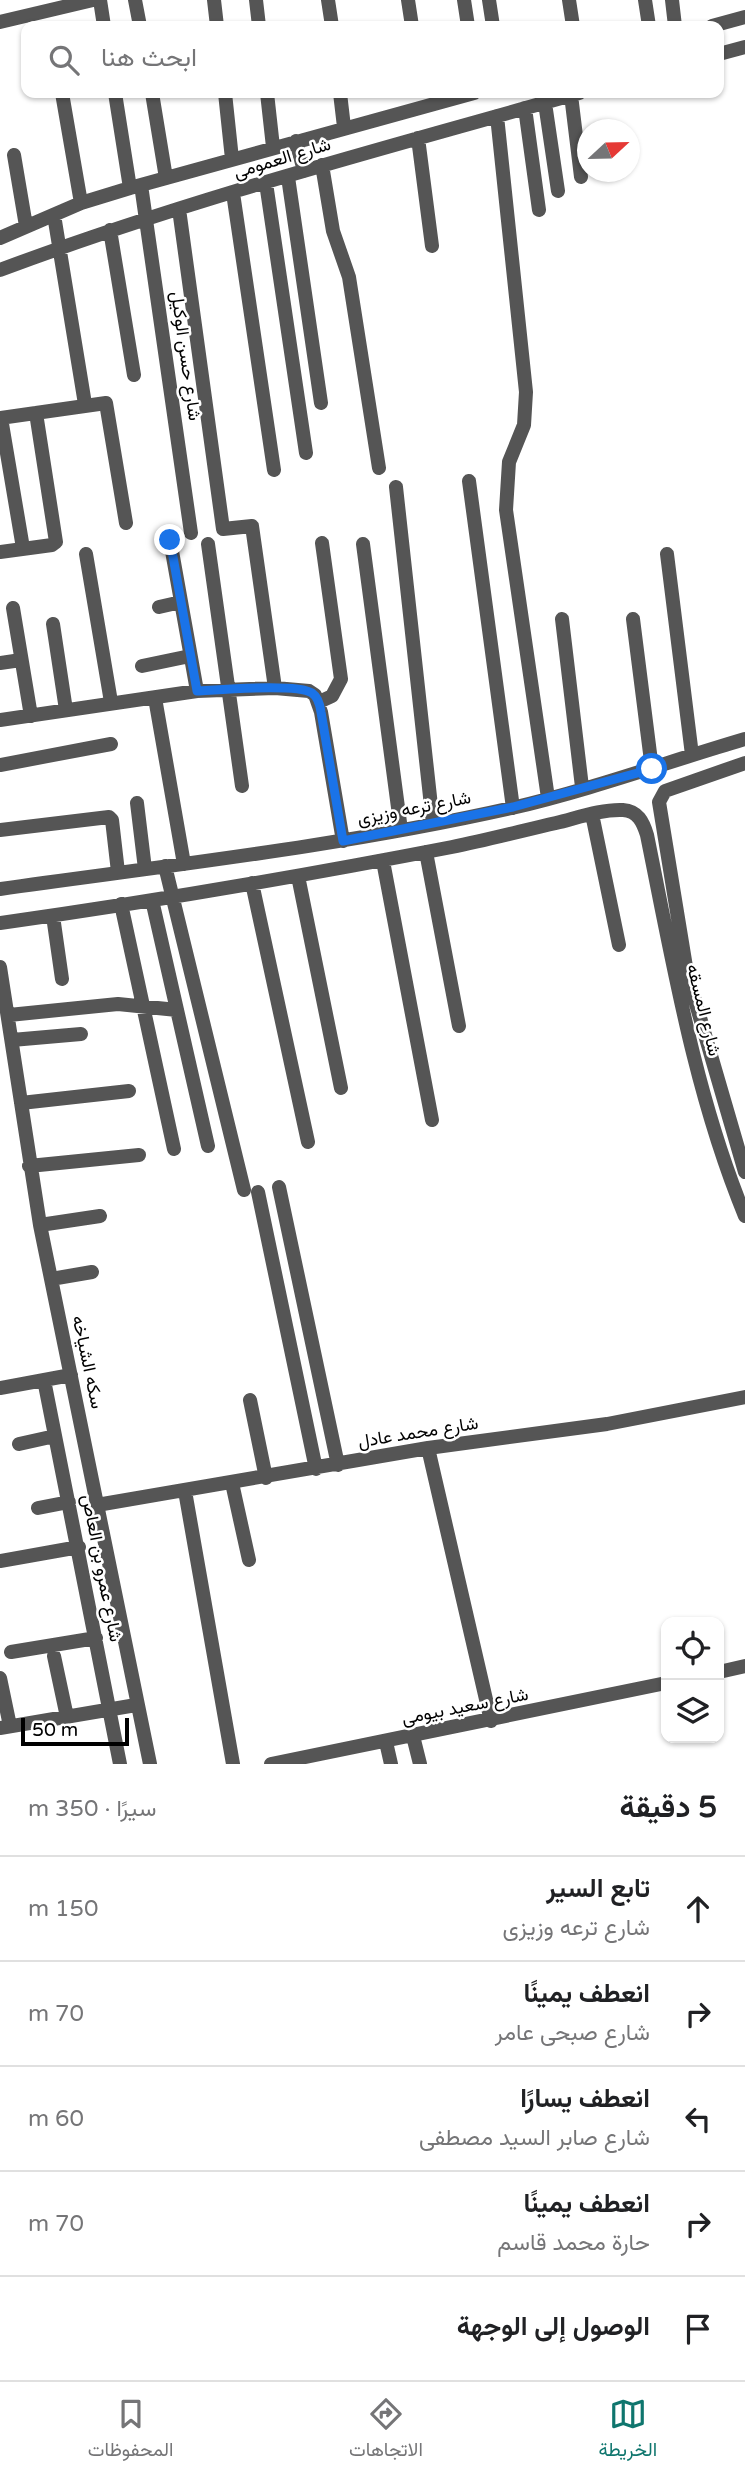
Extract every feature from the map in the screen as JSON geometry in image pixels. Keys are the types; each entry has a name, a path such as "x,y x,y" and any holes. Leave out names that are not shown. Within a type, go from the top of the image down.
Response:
{"street":[{"path":"0,22 67,3 93,0"},
{"path":"100,0 103,21"},
{"path":"135,0 139,21"},
{"path":"214,0 216,21"},
{"path":"256,0 258,21"},
{"path":"328,0 331,21"},
{"path":"408,0 411,21"},
{"path":"464,0 467,21"},
{"path":"489,0 492,21"},
{"path":"569,0 572,21"},
{"path":"645,0 648,21"},
{"path":"672,0 675,21"},
{"path":"48,10 50,21"},
{"path":"724,23 745,17"},
{"path":"724,53 745,47"},
{"path":"63,98 81,203"},
{"name":"شارع حسن الوكيل","path":"116,98 146,219 191,533"},
{"path":"153,98 166,178"},
{"path":"226,98 232,159"},
{"path":"268,98 273,147"},
{"path":"341,98 344,127"},
{"name":"شارع العمومى","path":"0,270 110,230 323,165 562,98"},
{"path":"575,98 577,122"},
{"name":"شارع العمومى","path":"0,238 81,203 344,127 422,100"},
{"path":"545,103 558,191"},
{"path":"525,108 539,210"},
{"path":"497,116 526,392 524,425 509,462 506,510 548,798"},
{"path":"418,138 432,246"},
{"path":"296,141 304,171"},
{"path":"14,156 26,226"},
{"path":"323,165 333,231 349,277 379,468"},
{"path":"288,177 321,403"},
{"path":"266,183 306,453"},
{"path":"233,193 274,470"},
{"path":"179,209 223,529 252,526 275,688"},
{"path":"54,215 85,404"},
{"path":"110,230 134,375"},
{"path":"23,548 0,418 106,403 126,523"},
{"path":"0,552 55,544 36,413"},
{"path":"469,481 513,807"},
{"path":"396,486 433,824"},
{"path":"170,540 197,691"},
{"path":"317,699 332,696 341,679 322,543"},
{"path":"208,544 242,786"},
{"path":"363,544 401,830"},
{"path":"86,554 111,702"},
{"path":"667,554 692,755"},
{"path":"159,607 181,602"},
{"path":"13,608 31,716"},
{"path":"562,619 582,787"},
{"path":"634,619 652,769"},
{"path":"52,624 66,710"},
{"path":"142,666 190,656"},
{"path":"0,663 21,660"},
{"path":"0,720 197,691 275,688 309,691 317,699 343,841"},
{"path":"155,698 184,864"},
{"name":"شارع ترعه وزيزى","path":"0,889 343,841 433,824 548,798 745,739"},
{"path":"0,765 111,744"},
{"name":"شارع المسقه","path":"745,763 665,792 660,797 687,973 745,1172"},
{"path":"137,803 145,869"},
{"name":"شارع المسقه","path":"592,814 624,810 635,813 643,822 685,1020 710,1111 745,1216"},
{"path":"0,923 383,861 592,814 619,946"},
{"path":"0,830 111,818 118,872"},
{"path":"426,852 459,1026"},
{"path":"383,861 432,1120"},
{"path":"165,866 251,1191 316,1469"},
{"path":"298,876 341,1088"},
{"path":"252,883 308,1142"},
{"path":"152,900 208,1146"},
{"path":"121,904 174,1149"},
{"path":"53,916 62,979"},
{"name":"سكه الشياخه","path":"0,967 40,1225 150,1764"},
{"path":"9,1016 118,1004 177,1010"},
{"path":"12,1040 81,1034"},
{"path":"21,1103 129,1091"},
{"path":"29,1166 139,1155"},
{"path":"279,1187 338,1465"},
{"path":"40,1225 100,1216"},
{"path":"51,1279 92,1272"},
{"path":"0,1388 71,1375"},
{"name":"شارع عمرو بن العاص","path":"44,1380 120,1764"},
{"name":"شارع محمد عادل","path":"38,1508 69,1501 96,1501 185,1491 428,1448 607,1424 745,1397"},
{"path":"250,1399 267,1478"},
{"path":"19,1444 55,1436"},
{"path":"428,1448 491,1721"},
{"path":"232,1483 249,1560"},
{"path":"185,1491 233,1764"},
{"path":"0,1561 79,1548"},
{"path":"85,1578 110,1575"},
{"path":"11,1652 122,1631"},
{"path":"54,1656 68,1717"},
{"path":"724,1671 745,1666"},
{"path":"0,1678 5,1727 136,1705"},
{"name":"شارع سعيد بيومى","path":"271,1764 661,1684"},
{"path":"413,1736 420,1764"},
{"path":"386,1742 391,1764"}],"route":[{"path":"170,540 197,691 275,688 309,691 315,695 321,712 343,841 513,807 652,769"}]}
